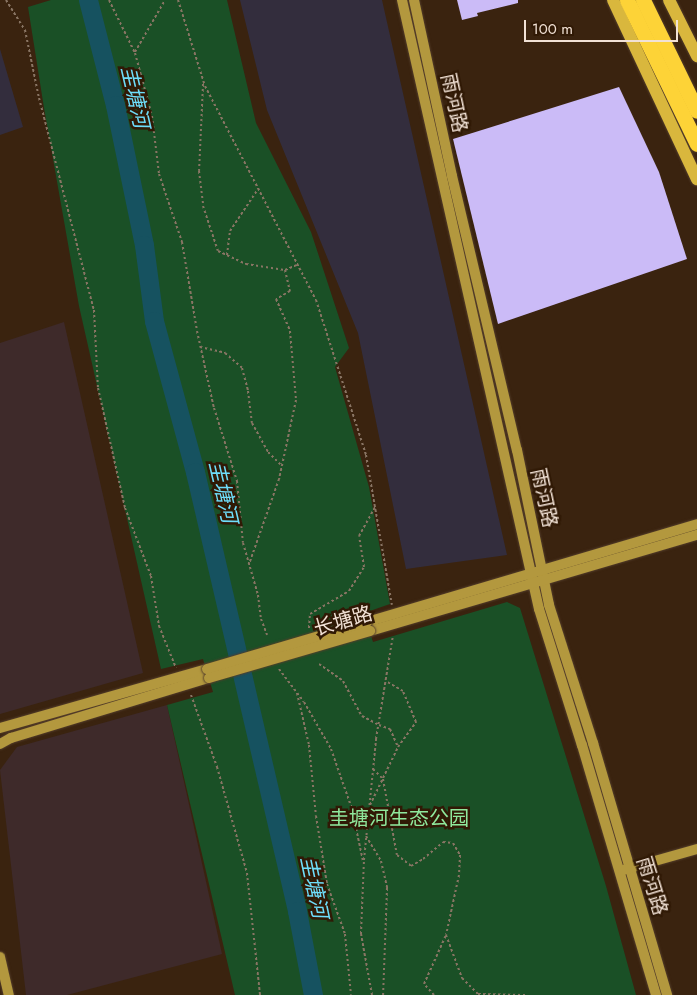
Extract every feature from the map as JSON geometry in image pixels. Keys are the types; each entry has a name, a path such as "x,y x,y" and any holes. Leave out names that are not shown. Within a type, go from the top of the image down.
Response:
{"highway":[{"path":"627,0 697,144"},
{"path":"643,0 697,111"}],"main road":[{"name":"雨河路","path":"402,0 537,577 624,873 656,995"},
{"name":"雨河路","path":"414,0 452,176 517,450 537,577"},
{"path":"613,0 697,179"},
{"path":"669,0 697,56"},
{"name":"长塘路","path":"537,577 697,524"},
{"name":"长塘路","path":"0,744 11,738 208,673 537,577 697,534"},
{"name":"长塘路","path":"0,728 182,681"},
{"path":"624,873 697,849"},
{"path":"624,873 697,855"},
{"name":"雨河路","path":"624,873 667,995"},
{"path":"0,957 9,995"}],"path":[{"path":"6,0 25,30 39,98 94,310 98,388 125,508 151,576 159,626 182,681 193,698 217,767 247,872 260,995"},
{"path":"109,0 135,53 152,116 159,174 182,242 200,347 214,408 237,481 243,543 266,634"},
{"path":"135,53 165,0"},
{"path":"178,0 204,81 316,300 366,454 394,619 378,725 364,864 361,934 372,995"},
{"path":"204,81 199,163 203,206 218,251 246,264 285,270 297,264"},
{"path":"227,255 230,231 258,189"},
{"path":"249,564 282,466 296,400 290,331 276,299 290,291 285,270"},
{"path":"200,347 225,353 242,368 248,391 252,423 268,452 282,466"},
{"path":"308,633 310,614 350,592 364,567 359,536 375,506"},
{"path":"319,664 343,682 362,716 378,725 390,728 398,747"},
{"path":"277,667 297,693 331,749 352,809 364,864"},
{"path":"369,807 398,747 416,722 403,691 386,681"},
{"path":"297,693 309,745 316,816 328,884 345,934 351,995"},
{"path":"373,768 383,779 397,855 411,866 423,859 443,842 453,843 460,855 459,875 446,935 424,984 434,995"},
{"path":"366,836 381,861 387,888 384,995"},
{"path":"446,935 462,978 478,995 525,995"}],"shaded area":[{"path":"240,0 382,0 507,555 406,569 358,333 267,110"},
{"path":"0,49 23,127 0,135"},
{"path":"64,322 143,673 0,714 0,343"},
{"path":"167,705 222,954 67,995 26,995 0,770 17,747"}],"green space":[{"name":"圭塘河生态公园","path":"51,0 227,0 256,123 311,232 349,348 335,367 369,487 390,604 364,613 373,642 507,602 520,608 606,886 636,995 235,995 167,705 213,692 203,659 161,669 79,306 44,108 28,7"}],"building":[{"path":"457,0 518,0 518,3 477,13 478,16 462,20"},
{"path":"619,87 659,172 687,259 498,324 453,139"}],"waterway":[{"name":"圭塘河","path":"88,0 115,105 144,245 154,321 195,472 297,911 313,995"}]}
